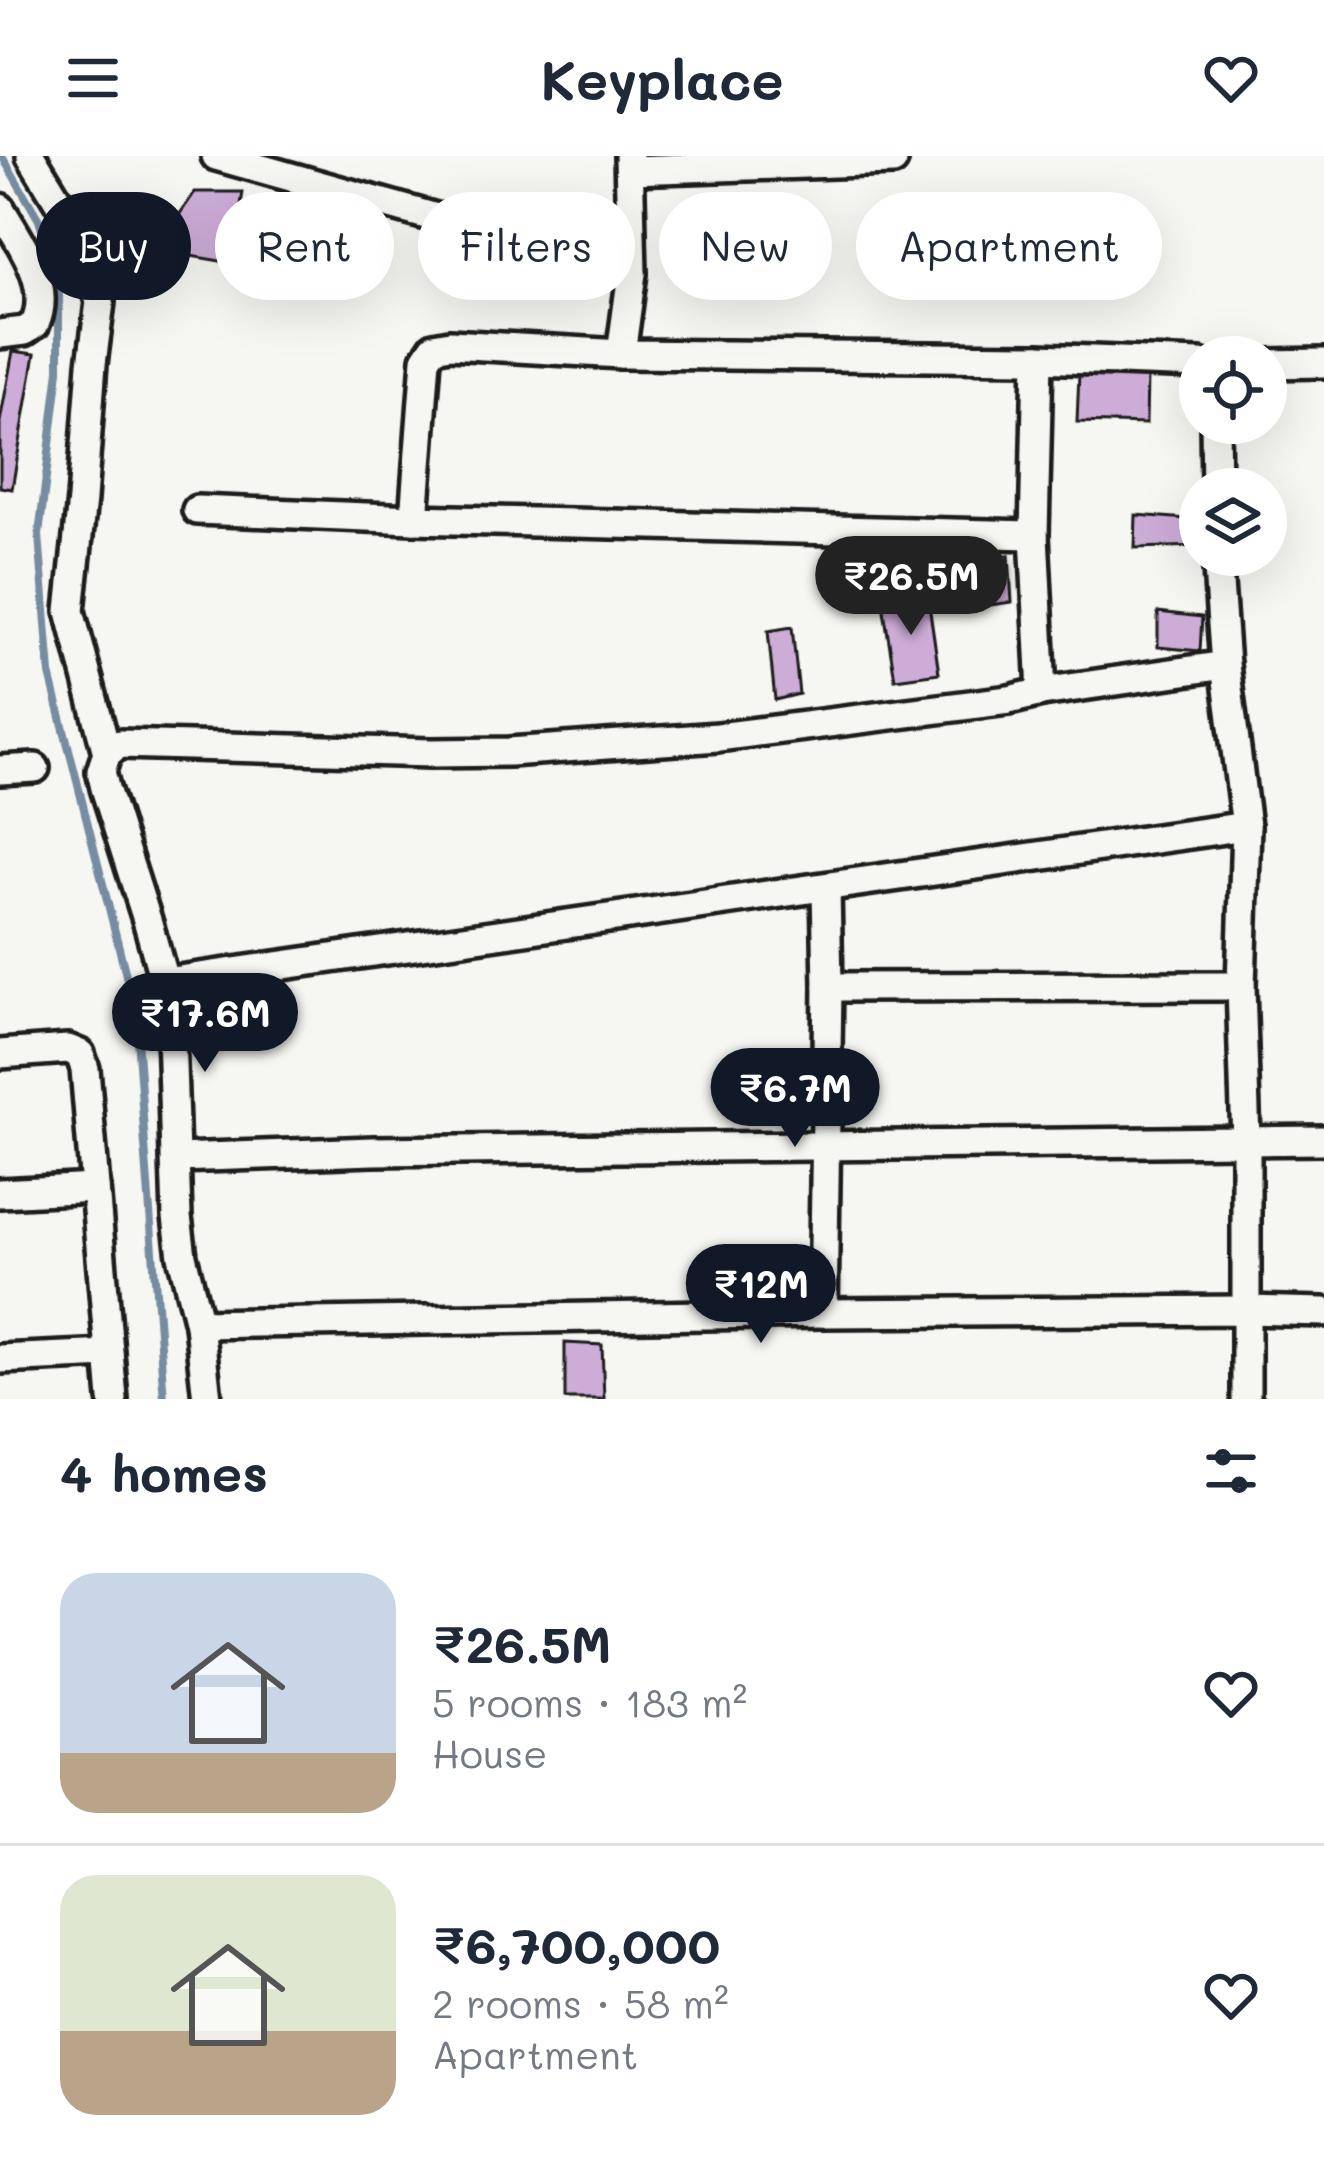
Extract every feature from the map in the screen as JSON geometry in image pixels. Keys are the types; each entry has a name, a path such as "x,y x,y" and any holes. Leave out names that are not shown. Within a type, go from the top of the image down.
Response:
{"street":[{"path":"31,156 80,237 100,302 70,611 106,753 101,771 105,788 170,1002 178,1217 199,1324 207,1399"},
{"path":"216,156 418,213"},
{"path":"629,163 892,161"},
{"path":"0,208 38,279 42,297 35,324 25,331 0,334"},
{"path":"621,354 628,300"},
{"path":"414,519 427,359 434,346 621,354 1179,363"},
{"path":"1038,358 1034,535 1042,692"},
{"path":"1287,364 1324,363"},
{"path":"197,510 1034,535"},
{"path":"1219,576 1246,826 1241,986 1246,1399"},
{"path":"106,753 120,744 509,752 718,736 1009,700 1225,665"},
{"path":"0,770 35,767"},
{"path":"165,982 1246,826"},
{"path":"823,1313 826,888"},
{"path":"828,987 1241,986"},
{"path":"0,1054 68,1049 80,1054 85,1069 113,1399"},
{"path":"177,1158 373,1151 1324,1140"},
{"path":"0,1193 95,1188"},
{"path":"199,1324 823,1313 1324,1312"},
{"path":"0,1359 109,1354"}],"building":[{"path":"195,192 215,192 215,260 191,256 191,198"},
{"path":"13,351 35,354 12,489 0,487 0,422"},
{"path":"1079,373 1147,377 1146,424 1077,422"},
{"path":"1136,515 1179,518 1179,547 1135,548"},
{"path":"1009,555 1012,602 961,609 955,562"},
{"path":"928,598 939,673 895,679 883,604"},
{"path":"1158,612 1202,617 1200,651 1158,647"},
{"path":"792,627 799,694 775,700 768,631"},
{"path":"565,1343 602,1345 604,1399 565,1399"}],"waterway":[{"path":"2,156 39,220 59,284 59,370 39,535 50,674 135,1011 164,1399"}]}
